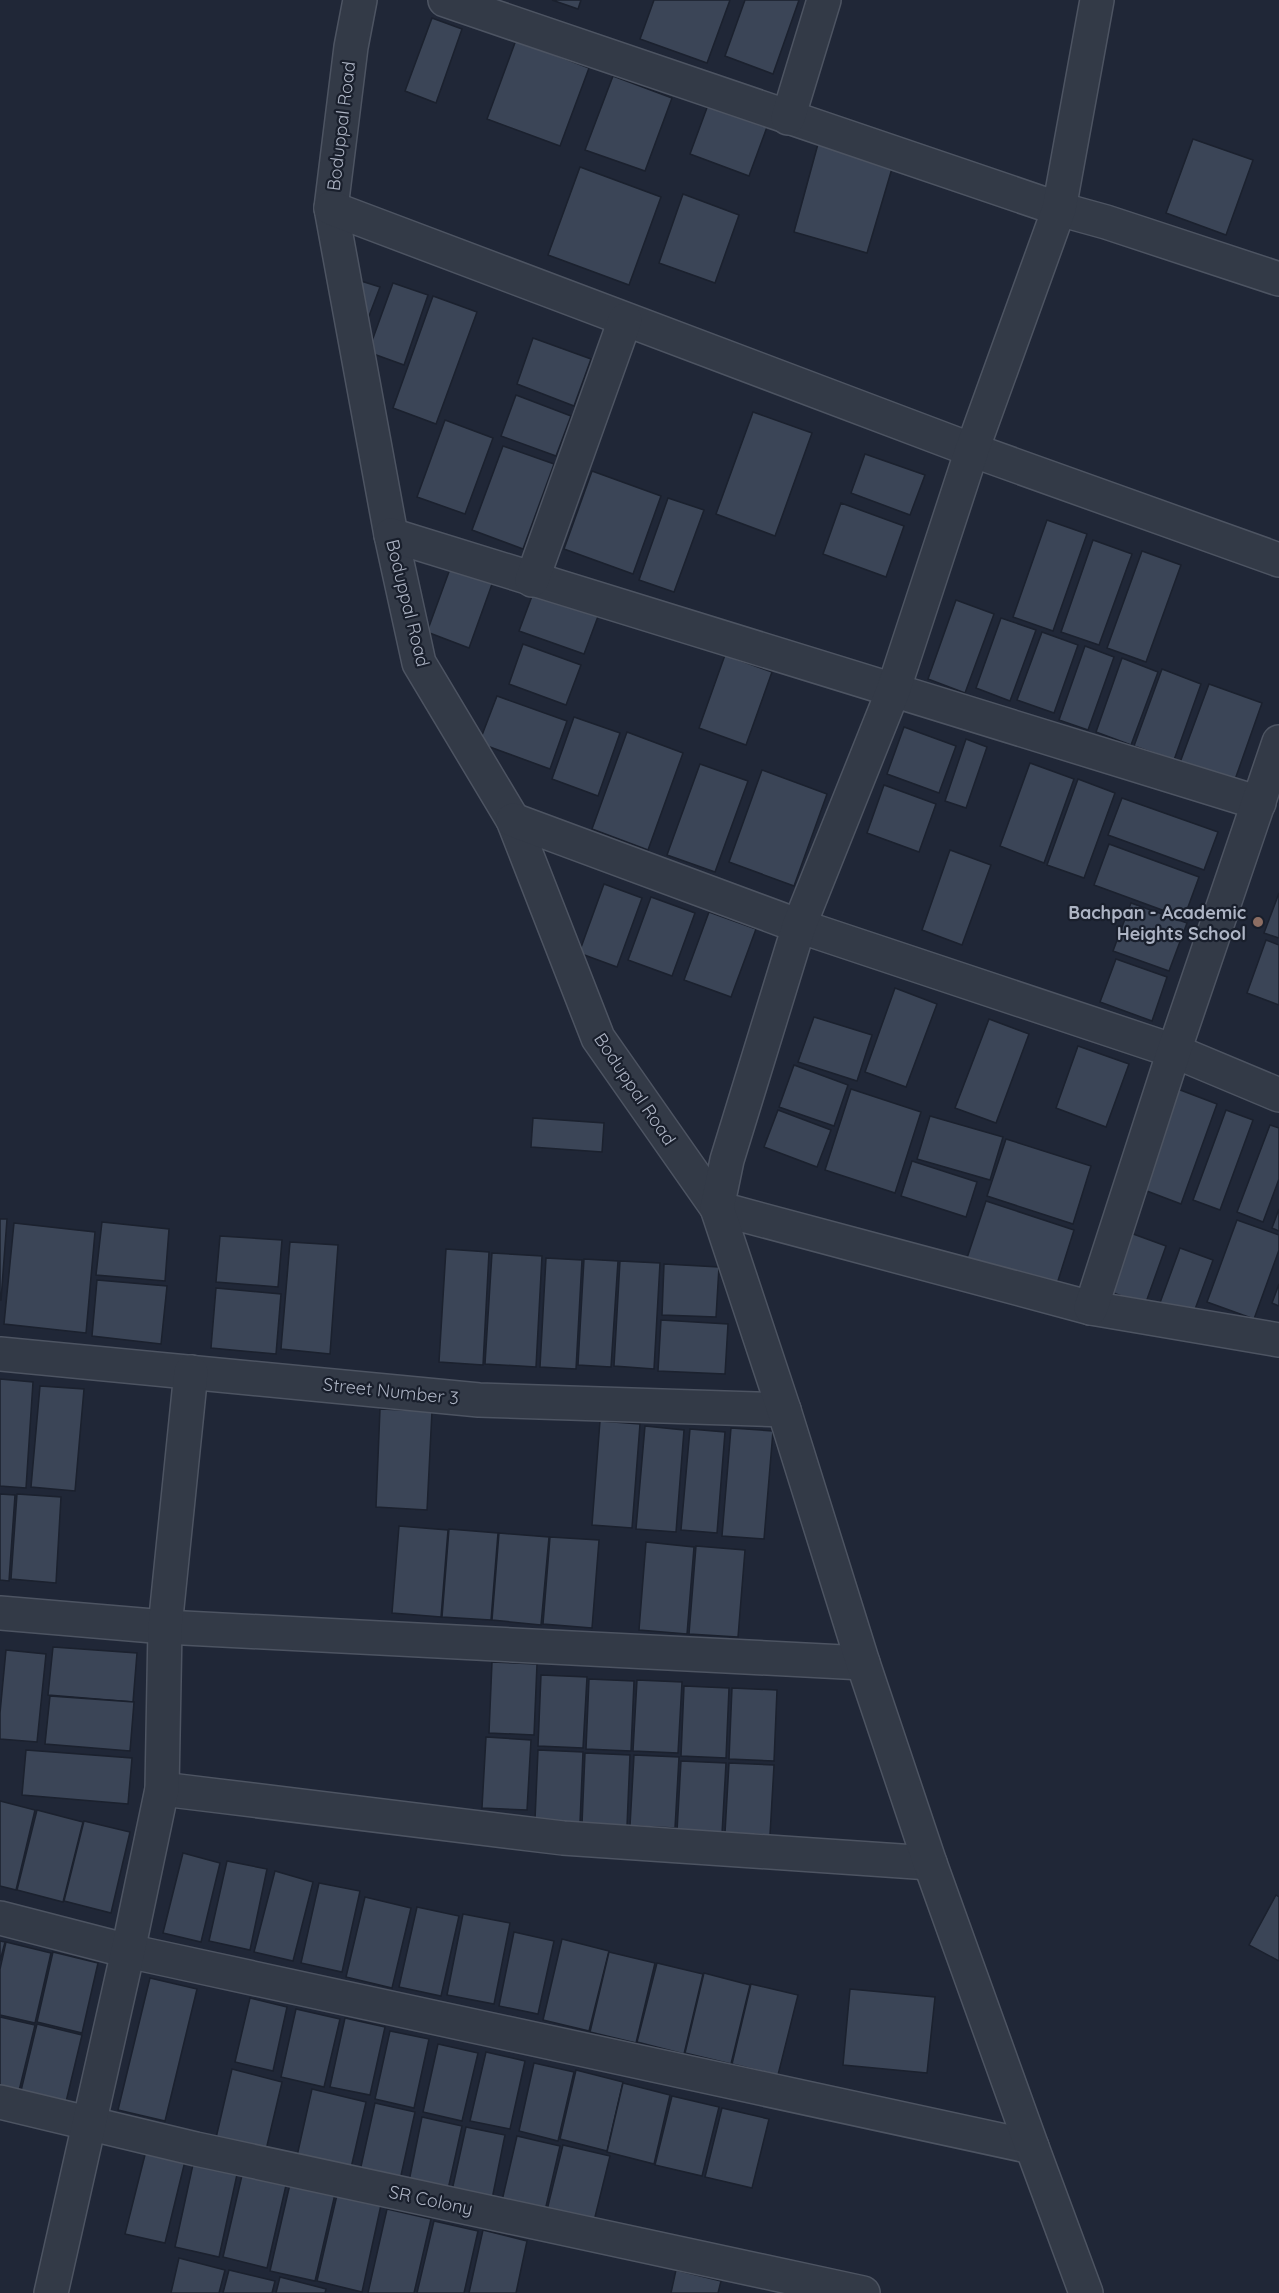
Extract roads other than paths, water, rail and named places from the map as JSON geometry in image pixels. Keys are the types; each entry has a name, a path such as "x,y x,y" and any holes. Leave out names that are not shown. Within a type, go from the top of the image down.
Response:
{"street":[{"name":"Boduppal Road","path":"360,0 351,47 331,208 391,535 419,663 513,820 598,1038 717,1208"},
{"path":"445,0 1059,209 1106,222 1279,279"},
{"path":"788,118 824,0"},
{"path":"1086,2293 930,1863 863,1663 784,1410 717,1208 727,1160 799,926 893,691 972,450 1059,209 1097,0"},
{"path":"331,208 972,450 1279,560"},
{"path":"532,580 625,320"},
{"path":"391,535 1259,803"},
{"path":"1090,1308 1279,742"},
{"path":"513,820 799,926 1174,1052 1279,1095"},
{"path":"717,1208 1090,1308 1279,1340"},
{"name":"Street Number 3","path":"0,1354 479,1400 784,1410"},
{"path":"51,2293 162,1789 165,1627 191,1372"},
{"path":"0,1613 165,1627 863,1663"},
{"path":"162,1789 563,1838 930,1863"},
{"path":"0,1918 128,1951 1032,2147"},
{"name":"SR Colony","path":"0,2102 89,2124 603,2238 863,2293"}],"place":[{"name":"Bachpan - Academic Heights School","path":"1258,922"}]}
